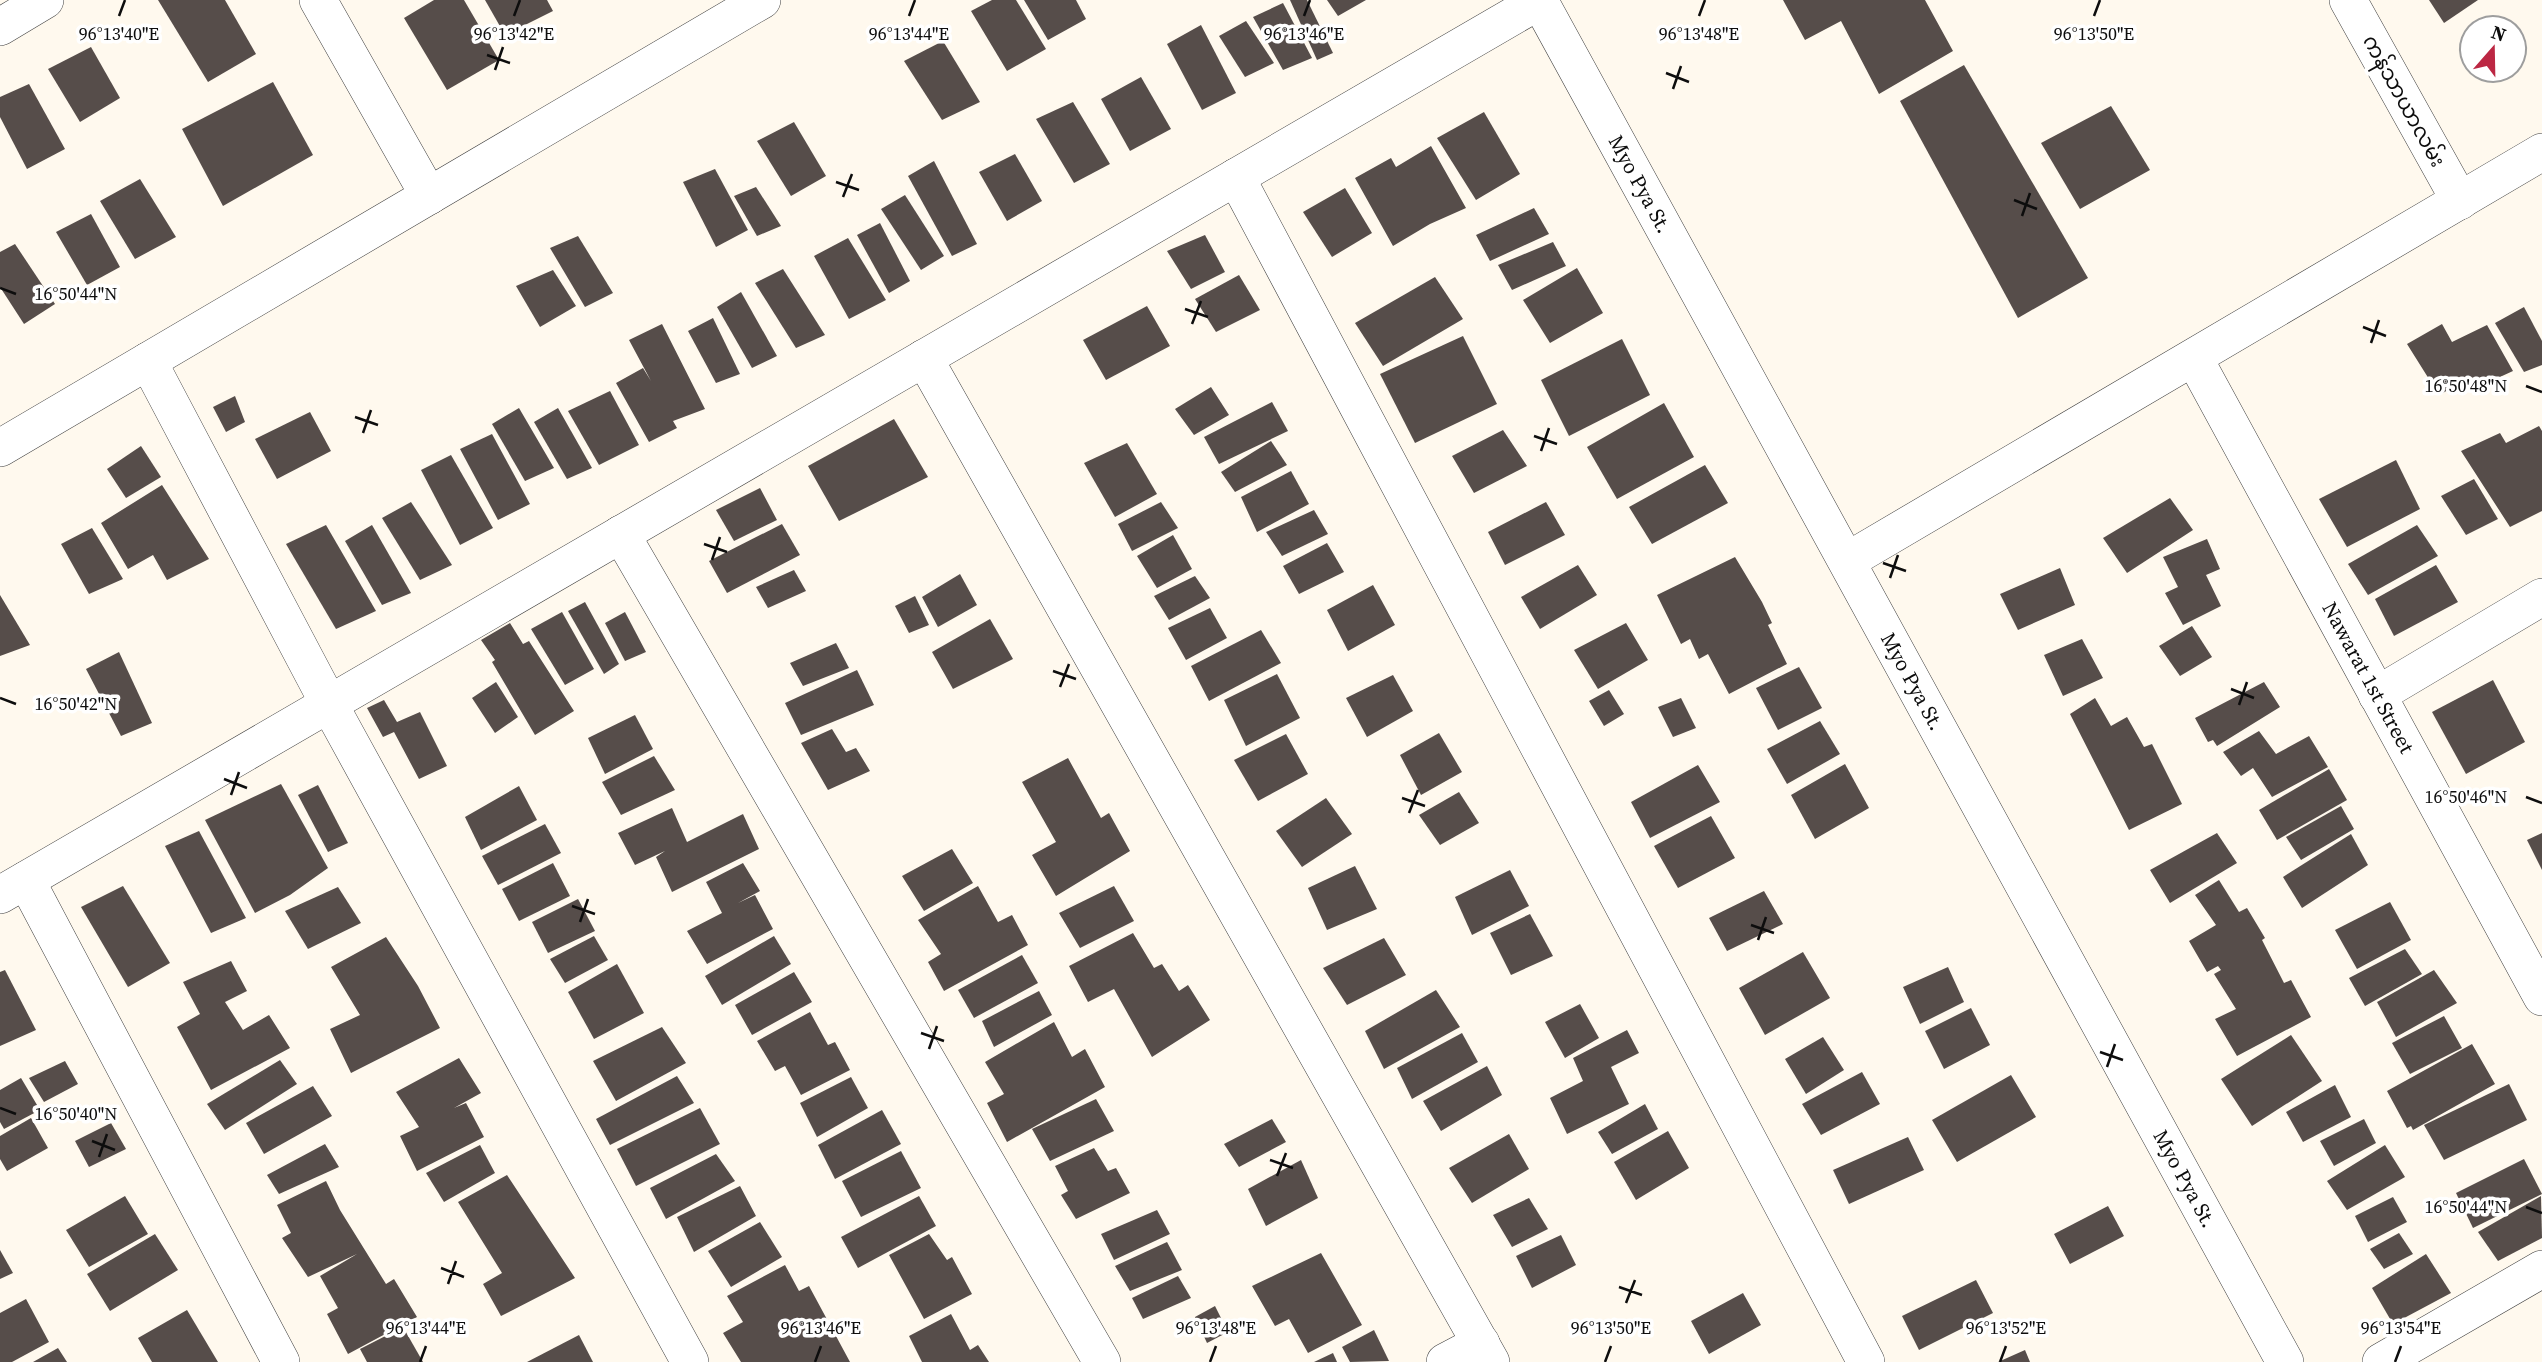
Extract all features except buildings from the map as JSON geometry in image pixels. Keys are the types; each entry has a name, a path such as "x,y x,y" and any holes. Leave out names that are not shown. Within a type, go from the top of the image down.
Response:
{"street":[{"path":"0,27 45,0"},
{"path":"318,0 429,196"},
{"path":"0,448 762,0"},
{"path":"281,1362 13,887 1539,0"},
{"name":"Myo Pya St.","path":"1539,0 2285,1362"},
{"name":"ကန်သာယာလမ်း","path":"2348,0 2460,201"},
{"path":"1847,561 2542,152"},
{"path":"1236,177 1866,1362"},
{"path":"925,358 1486,1353 1445,1362"},
{"name":"Nawarat 1st Street","path":"2194,358 2542,997"},
{"path":"148,361 329,704 690,1362"},
{"path":"621,534 1102,1362"},
{"path":"2377,695 2542,597"},
{"path":"2381,1362 2542,1269"}]}
